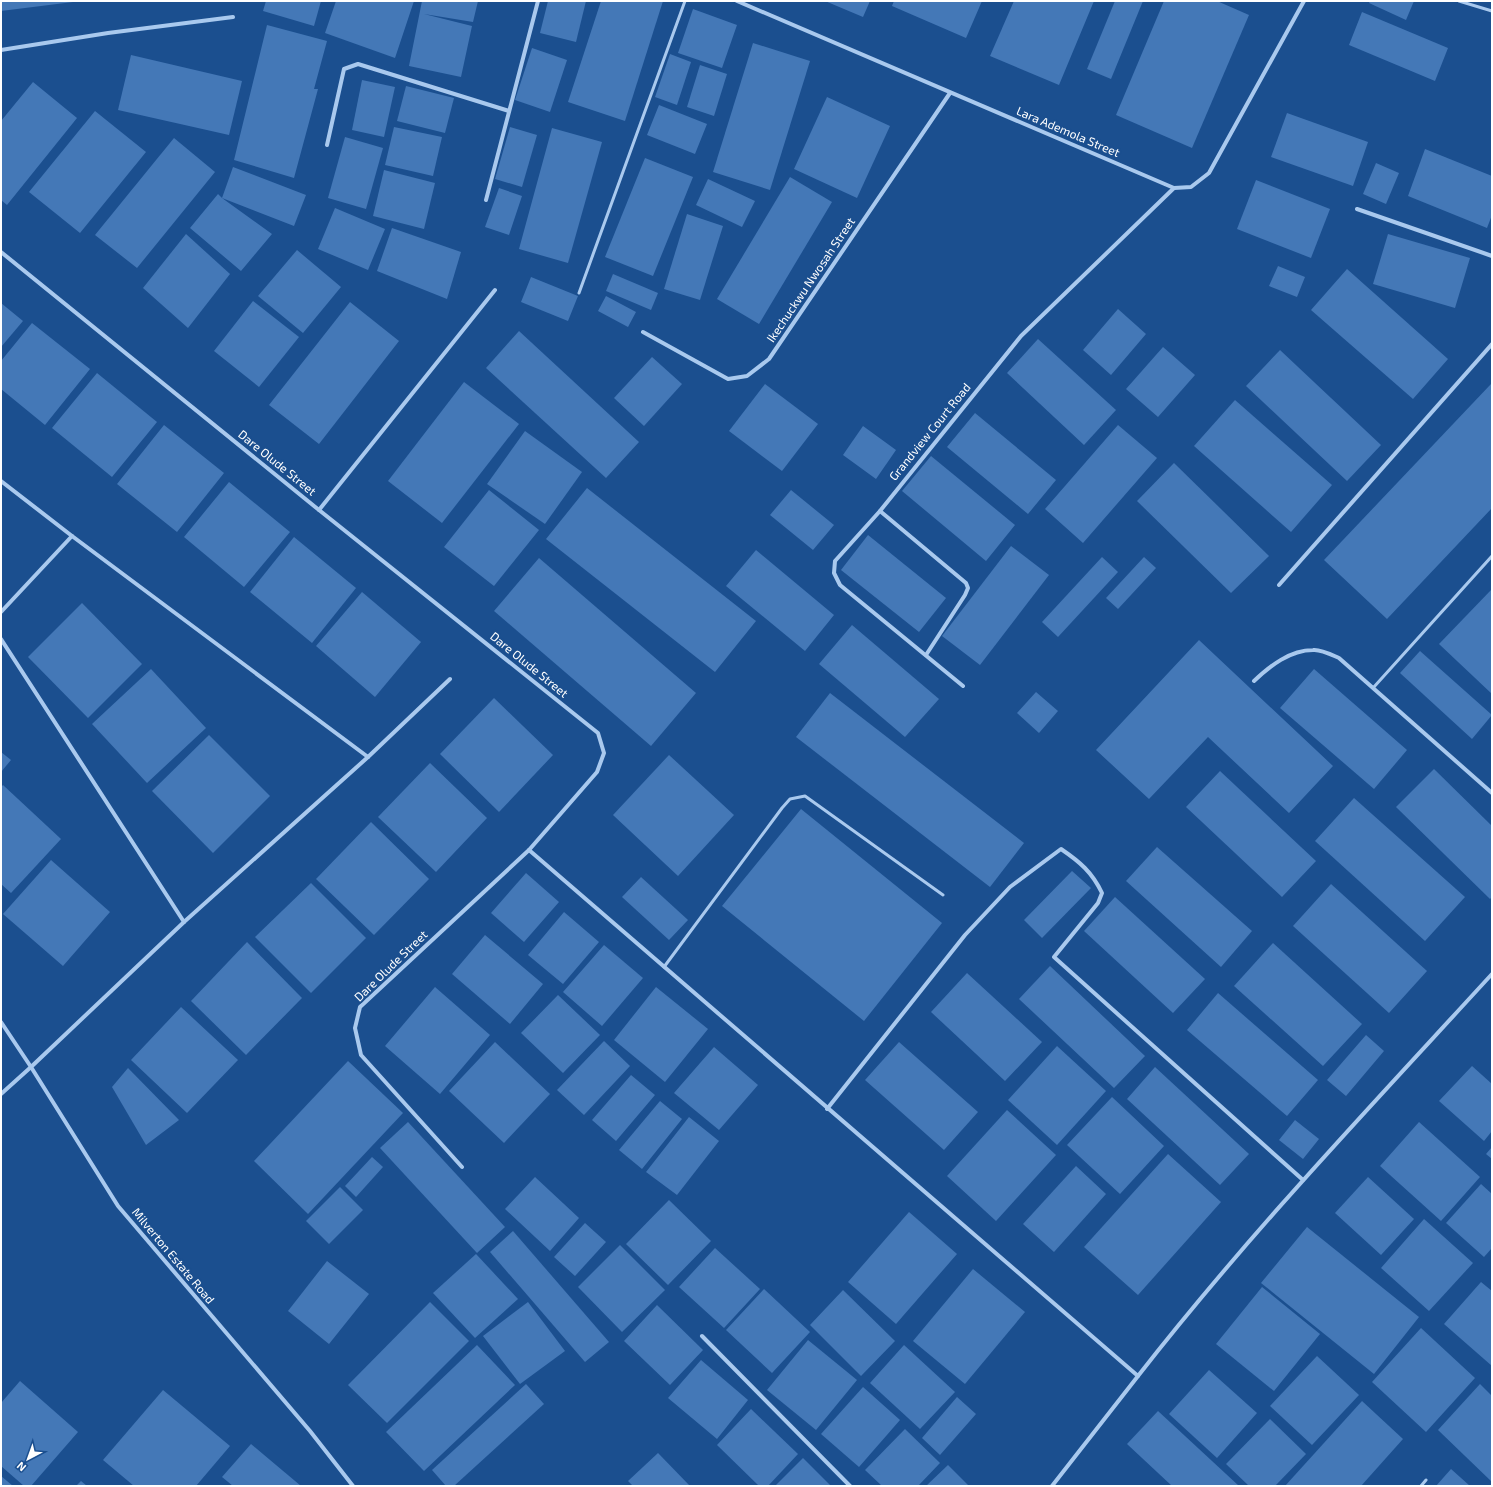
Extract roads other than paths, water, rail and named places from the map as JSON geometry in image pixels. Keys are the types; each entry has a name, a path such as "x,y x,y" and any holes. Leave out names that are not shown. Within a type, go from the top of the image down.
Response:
{"street":[{"path":"486,200 538,1"},
{"name":"Lara Ademola Street","path":"737,1 1174,188"},
{"path":"1174,188 1191,187 1209,173 1304,1"},
{"path":"1,50 108,33 233,17"},
{"path":"327,145 344,69 358,64 509,111"},
{"name":"Ikechuckwu Nwosah Street","path":"643,332 728,379 747,376 769,359 950,93"},
{"name":"Grandview Court Road","path":"963,686 840,585 834,573 835,561 880,510 1020,336 1174,188"},
{"path":"1357,209 1492,256"},
{"name":"Dare Olude Street","path":"1,252 319,510 598,733 604,753 597,772 529,850 360,1007 355,1028 361,1055 462,1167"},
{"path":"319,510 495,290"},
{"path":"1279,585 1492,344"},
{"path":"1,481 72,536 368,757"},
{"path":"880,510 966,583 968,588 966,595 926,655"},
{"path":"1,612 72,536"},
{"path":"1,639 184,922"},
{"path":"1254,681 1273,664 1296,653 1314,649 1339,658 1492,793"},
{"path":"1,1094 184,922 368,757 450,679"},
{"path":"827,1109 965,935 1010,887 1061,849 1086,868 1096,879 1102,893 1098,903 1054,956 1303,1180"},
{"path":"529,850 827,1109 1138,1376"},
{"path":"1052,1486 1168,1337 1303,1180 1492,974"},
{"name":"Milverton Estate Road","path":"1,1022 118,1206 310,1431 353,1486"},
{"path":"702,1336 850,1486"}],"lane":[{"path":"579,293 685,1"},
{"path":"1459,1 1492,11"},
{"path":"1373,688 1492,556"},
{"path":"664,967 790,799 805,796 943,896"},
{"path":"1421,1486 1426,1480"}]}
